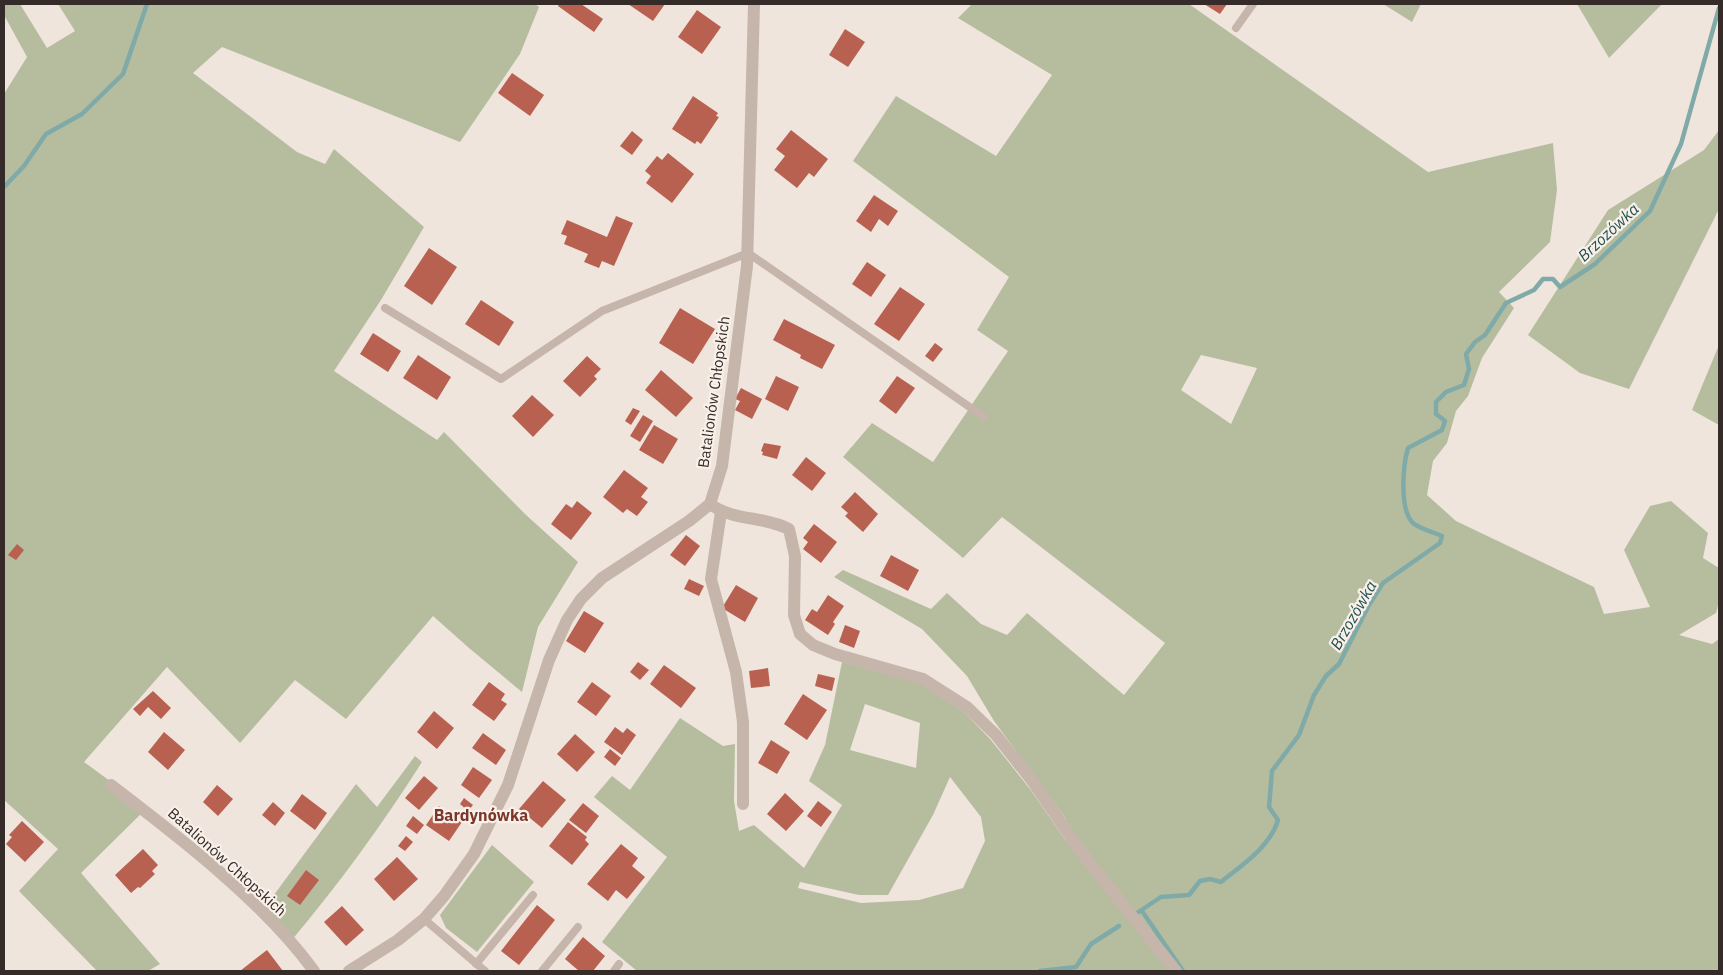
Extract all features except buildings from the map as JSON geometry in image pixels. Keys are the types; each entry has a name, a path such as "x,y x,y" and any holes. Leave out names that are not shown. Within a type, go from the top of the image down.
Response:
{"street":[{"name":"Batalionów Chłopskich","path":"710,504 722,466 748,253 754,4"},
{"path":"349,971 398,940 424,918 444,896 474,854 508,785 549,660 567,620 581,599 602,578 689,521 710,504 721,512 776,522 789,529 795,556 794,615 800,634 813,645 835,654 923,679 967,707 996,735 1033,782 1081,852 1176,971"},
{"path":"721,512 712,579 736,672 743,722 743,804"},
{"name":"Batalionów Chłopskich","path":"112,785 229,882 285,936 314,971"}],"lane":[{"path":"1236,28 1253,4"},
{"path":"385,308 501,379 602,311 748,253 984,418"},
{"path":"476,964 532,895"},
{"path":"424,918 485,971"},
{"path":"542,971 578,927"},
{"path":"614,971 619,964"}],"green space":[{"path":"4,4 20,4 47,48 75,31 58,4 535,4 539,7 520,54 460,142 222,47 193,73 297,152 325,164 334,149 424,227 381,300 334,371 437,440 444,432 525,514 578,562 538,627 522,692 433,616 346,719 295,680 240,743 167,667 84,762 147,808 81,873 160,964 148,971 97,971 19,891 58,849 4,800 4,94 27,57 4,15"},
{"path":"972,4 1189,4 1428,172 1553,143 1557,190 1550,242 1499,292 1514,308 1482,358 1468,396 1456,411 1447,443 1433,461 1427,495 1456,521 1594,587 1604,614 1650,607 1624,550 1650,506 1671,501 1708,533 1703,558 1719,568 1719,601 1716,613 1679,635 1712,644 1719,639 1719,971 637,971 602,942 667,857 594,797 612,776 630,790 680,718 723,746 735,744 734,801 739,831 754,825 804,868 842,805 809,781 825,745 842,662 920,683 964,712 991,740 1030,789 1066,841 1066,819 994,721 967,676 922,629 834,577 843,570 931,609 947,593 981,624 1007,635 1027,613 1124,695 1165,643 1002,517 963,558 843,457 872,423 933,462 1008,351 977,330 1009,277 853,161 896,96 996,156 1052,75 958,18","holes":["1201,355 1257,368 1231,424 1181,390","865,704 920,723 916,768 850,750","950,777 981,817 985,841 963,888 919,900 861,903 798,888 800,882 859,895 888,895 933,815"]},
{"path":"1383,4 1421,4 1412,22"},
{"path":"1577,4 1662,4 1609,58"},
{"path":"1719,130 1719,209 1629,389 1580,373 1528,335 1608,210 1704,150"},
{"path":"1719,345 1719,425 1692,410"},
{"path":"415,756 422,762 391,809 360,854 291,941 262,911 356,784 377,807"},
{"path":"492,845 534,882 477,952 446,928 440,915"}],"waterway":[{"path":"4,187 24,166 46,134 82,114 123,74 147,4"},
{"name":"Brzozówka","path":"1137,913 1161,897 1189,895 1200,881 1210,879 1221,882 1254,855 1269,839 1278,820 1269,807 1272,771 1299,735 1314,695 1326,676 1339,664 1369,605 1383,583 1440,543 1442,536 1416,525 1409,517 1403,487 1408,448 1442,430 1445,421 1436,414 1436,402 1446,392 1464,385 1469,369 1466,354 1475,342 1485,335 1506,303 1534,290 1543,279 1553,279 1560,287 1595,264 1650,211 1681,144 1719,8"},
{"path":"1142,911 1183,971"},
{"name":"Brzozówka","path":"1040,971 1076,967 1091,944 1119,926"}],"district":[{"name":"Bardynówka","path":"481,815"}]}
